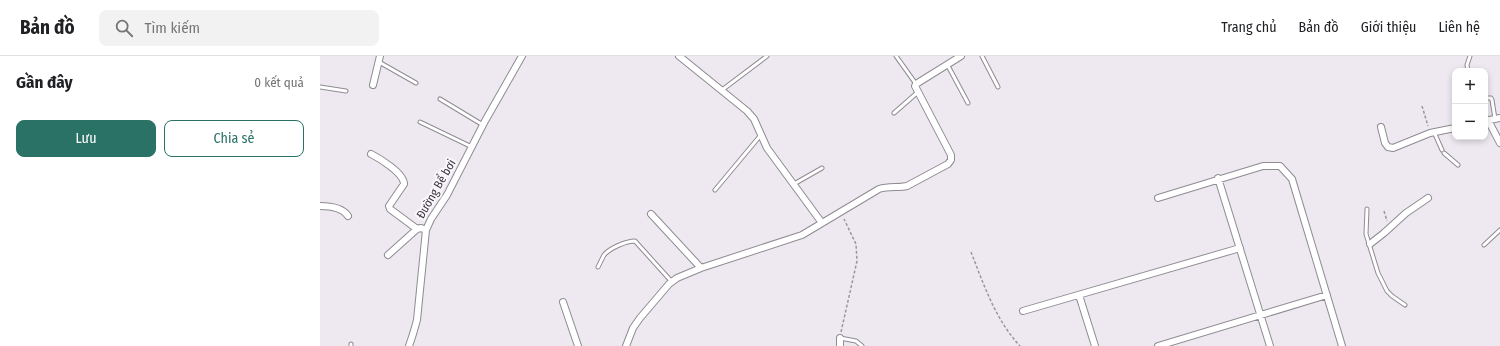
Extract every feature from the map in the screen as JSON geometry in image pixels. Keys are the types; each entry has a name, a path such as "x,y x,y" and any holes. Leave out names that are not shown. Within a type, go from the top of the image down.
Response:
{"street":[{"name":"Đường Bể bơi","path":"409,346 416,320 426,230 431,218 448,195 483,125 522,56"},
{"path":"678,56 722,90 747,111 754,119 760,136 767,148 822,223"},
{"path":"626,346 633,328 672,282 686,273 790,240 802,235 879,189 886,187 907,186 948,164 951,160 951,155 916,88 916,84 961,56"},
{"path":"373,85 379,59"},
{"path":"1488,120 1498,118"},
{"path":"1488,123 1500,143"},
{"path":"1381,127 1385,143 1388,147 1393,148 1432,133 1452,129"},
{"path":"371,154 384,160 403,178 404,184 389,206 390,209 417,229"},
{"path":"1158,198 1218,178 1263,166 1280,166 1292,179 1342,346"},
{"path":"1218,178 1270,346"},
{"path":"1370,244 1406,213 1428,198"},
{"path":"320,206 339,208 345,211 348,216"},
{"path":"651,214 701,268"},
{"path":"388,255 417,229 421,228 426,230"},
{"path":"1023,311 1240,248"},
{"path":"1158,346 1261,316 1326,294"},
{"path":"1079,295 1095,346"},
{"path":"563,302 578,346"},
{"path":"840,338 840,346"}],"lane":[{"path":"722,90 767,56"},
{"path":"896,56 916,84"},
{"path":"982,56 998,87"},
{"path":"1468,68 1470,56"},
{"path":"379,59 416,82"},
{"path":"947,64 968,103"},
{"path":"320,87 346,91"},
{"path":"894,114 918,92"},
{"path":"1488,98 1491,98 1498,118"},
{"path":"440,100 483,125"},
{"path":"420,122 472,147"},
{"path":"1432,133 1443,152 1458,165"},
{"path":"715,190 760,136"},
{"path":"793,185 822,168"},
{"path":"1367,208 1366,234 1383,285 1392,296 1405,305"},
{"path":"1484,245 1500,230"},
{"path":"598,267 608,252 630,241 636,241 672,282"},
{"path":"840,338 856,341 862,346"}],"path":[{"path":"1422,106 1432,133"},
{"path":"840,338 858,253 856,244 841,212"},
{"path":"971,252 990,302 1004,326 1020,346"}]}
